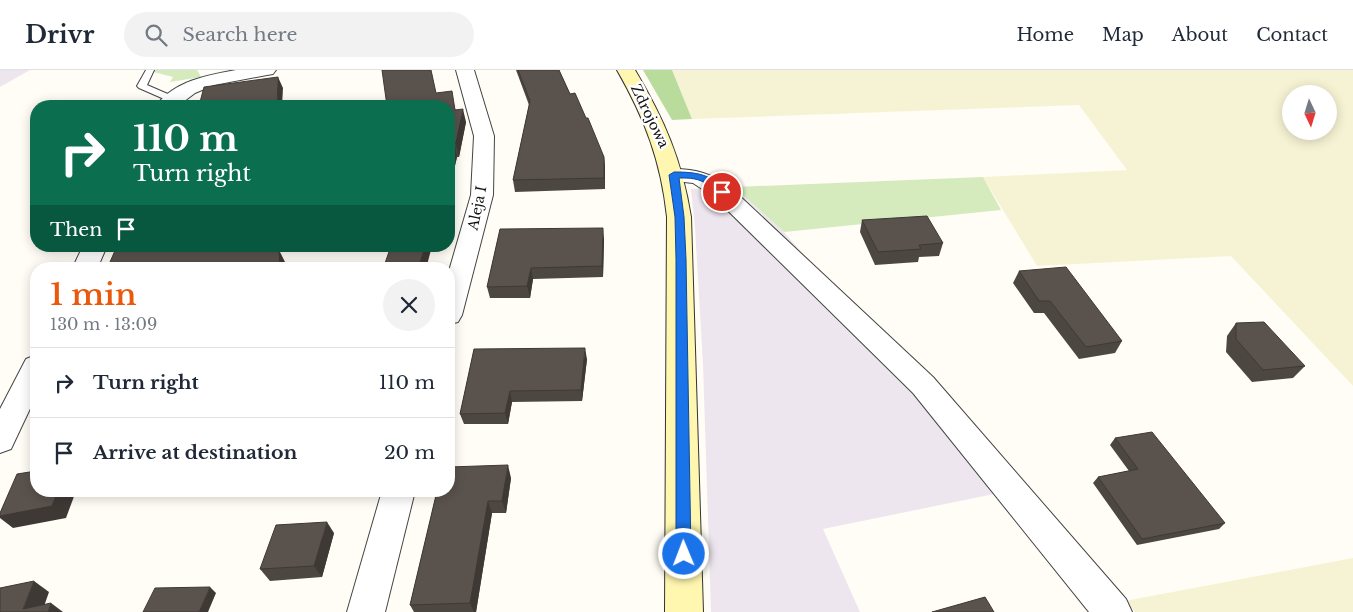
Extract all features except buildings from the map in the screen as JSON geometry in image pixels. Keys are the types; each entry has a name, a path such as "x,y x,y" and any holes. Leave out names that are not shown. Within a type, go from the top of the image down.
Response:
{"street":[{"path":"174,100 188,89 209,80 267,70"},
{"name":"Aleja I","path":"455,293 482,195 484,136 465,70"},
{"name":"Zdrojowa","path":"626,70 655,120 668,154 674,175 680,217 684,612"},
{"path":"674,175 696,175 709,181 923,385 1113,612"},
{"path":"0,440 30,378"},
{"path":"366,612 397,497"}],"lane":[{"path":"150,70 142,86 165,100"}],"shaded area":[{"path":"0,70 30,70 0,87"},
{"path":"672,70 1353,70 1353,386 1231,256 1037,266 983,177 1127,170 1079,105 692,119"},
{"path":"734,187 784,232 875,337 994,494 823,529 860,612 711,612 703,364 691,189"},
{"path":"1353,558 1353,612 1135,612 1125,601"}],"green space":[{"path":"146,70 197,70 201,77 170,82 173,77"},
{"path":"643,70 672,70 692,119 672,120"},
{"path":"983,177 1001,210 784,232 734,187"}],"route":[{"path":"684,554 680,217 674,175 696,175 709,181 722,192"}]}
